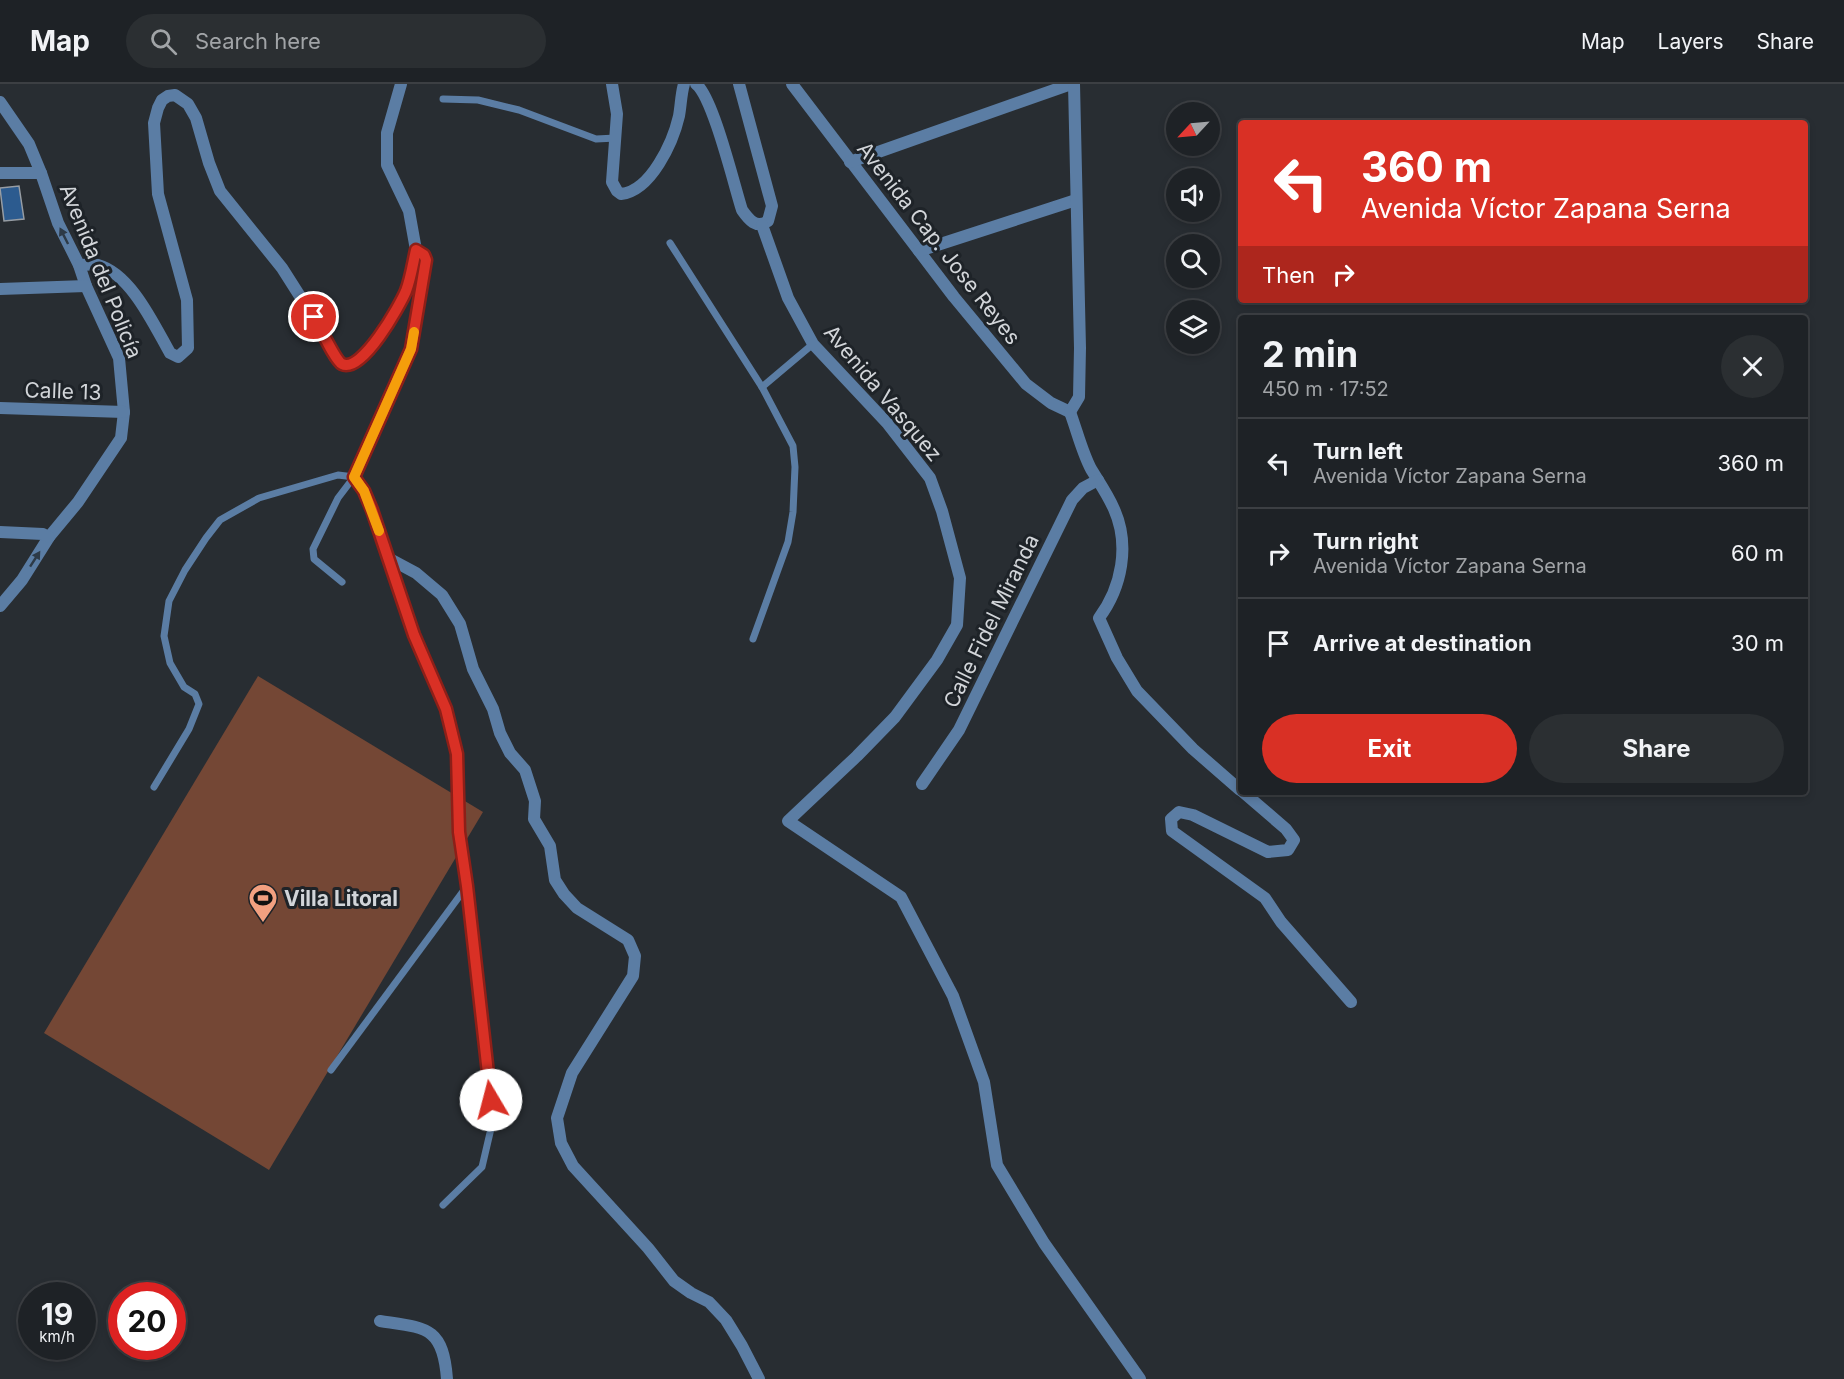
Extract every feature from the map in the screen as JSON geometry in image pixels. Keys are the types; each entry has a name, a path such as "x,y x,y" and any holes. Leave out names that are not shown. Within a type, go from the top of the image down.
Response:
{"street":[{"path":"79,265 98,266 123,279 136,295 170,353 178,357 185,352 188,348 187,300 158,194 154,123 162,100 175,95 188,104 196,118 209,164 220,191 282,268 324,334 334,356 342,364 353,363 370,349 389,323 407,290 416,250 410,211 387,165 387,133 401,84"},
{"path":"612,84 617,114 612,182 621,194 630,193 645,183 667,149 678,117 684,84"},
{"path":"696,84 710,105 742,210 749,220 762,225 768,221 772,206 740,84"},
{"name":"Avenida Cap. Jose Reyes","path":"792,84 849,162 954,297 1026,384 1051,403 1070,412"},
{"path":"849,162 1072,84 1080,348 1079,398 1070,412 1090,467 1114,508 1122,529 1123,543 1116,587 1105,611 1099,618 1117,658 1137,691 1193,749 1238,788"},
{"name":"Avenida del Policía","path":"0,102 29,144 58,223 79,265 86,286 119,358 124,412 121,438 78,502 49,537 22,580 0,606"},
{"path":"0,173 41,173"},
{"path":"919,251 1076,200"},
{"name":"Avenida Vasquez","path":"762,225 788,297 813,344 888,424 930,478 942,511 960,578 957,625 937,660 895,717 788,821 901,897 957,1006 984,1082 997,1165 1044,1243 1140,1379"},
{"path":"0,289 86,286"},
{"name":"Calle 13","path":"0,408 124,412"},
{"name":"Calle Fidel Miranda","path":"922,784 959,730 1072,500 1083,488 1098,480"},
{"path":"0,532 43,534 49,537"},
{"path":"388,558 416,573 442,595 460,624 473,669 493,709 500,733 510,753 525,770 535,801 534,819 550,846 555,880 577,908 628,940 635,956 633,976 572,1072 557,1118 561,1143 573,1166 648,1248 674,1281 709,1302 726,1320 759,1379"},
{"path":"1247,795 1286,829 1294,840 1288,850 1268,852 1193,815 1179,812 1171,819 1172,831 1265,898 1281,922 1351,1002"},
{"path":"380,1321 421,1327 432,1333 441,1347 447,1379"}],"lane":[{"path":"443,99 478,100 519,110 596,139 616,138"},
{"path":"670,243 762,387 793,446 795,467 793,512 788,542 753,639"},
{"path":"342,582 314,559 313,549 338,498 354,477 411,349 426,260 424,255 416,250"},
{"path":"762,387 813,344"},
{"path":"154,787 189,729 199,704 195,694 184,687 170,663 164,636 169,601 185,570 220,520 259,498 338,475 354,477 364,491 414,635 446,709 457,754 459,832 494,1120 482,1167 443,1205"},
{"path":"331,1070 467,886"}],"shaded area":[{"name":"Villa Litoral","path":"258,676 483,812 269,1170 44,1033"}],"building":[{"path":"19,186 24,219 4,221 0,188"}],"slow traffic":[{"path":"379,531 364,491 354,477 411,349 414,332"}],"place":[{"name":"Villa Litoral","path":"263,924"}],"route":[{"path":"314,317 334,356 342,364 353,363 370,349 389,323 407,290 416,250 424,255 426,260 411,349 354,477 364,491 372,510 414,635 446,709 457,754 459,832 491,1100"}]}
